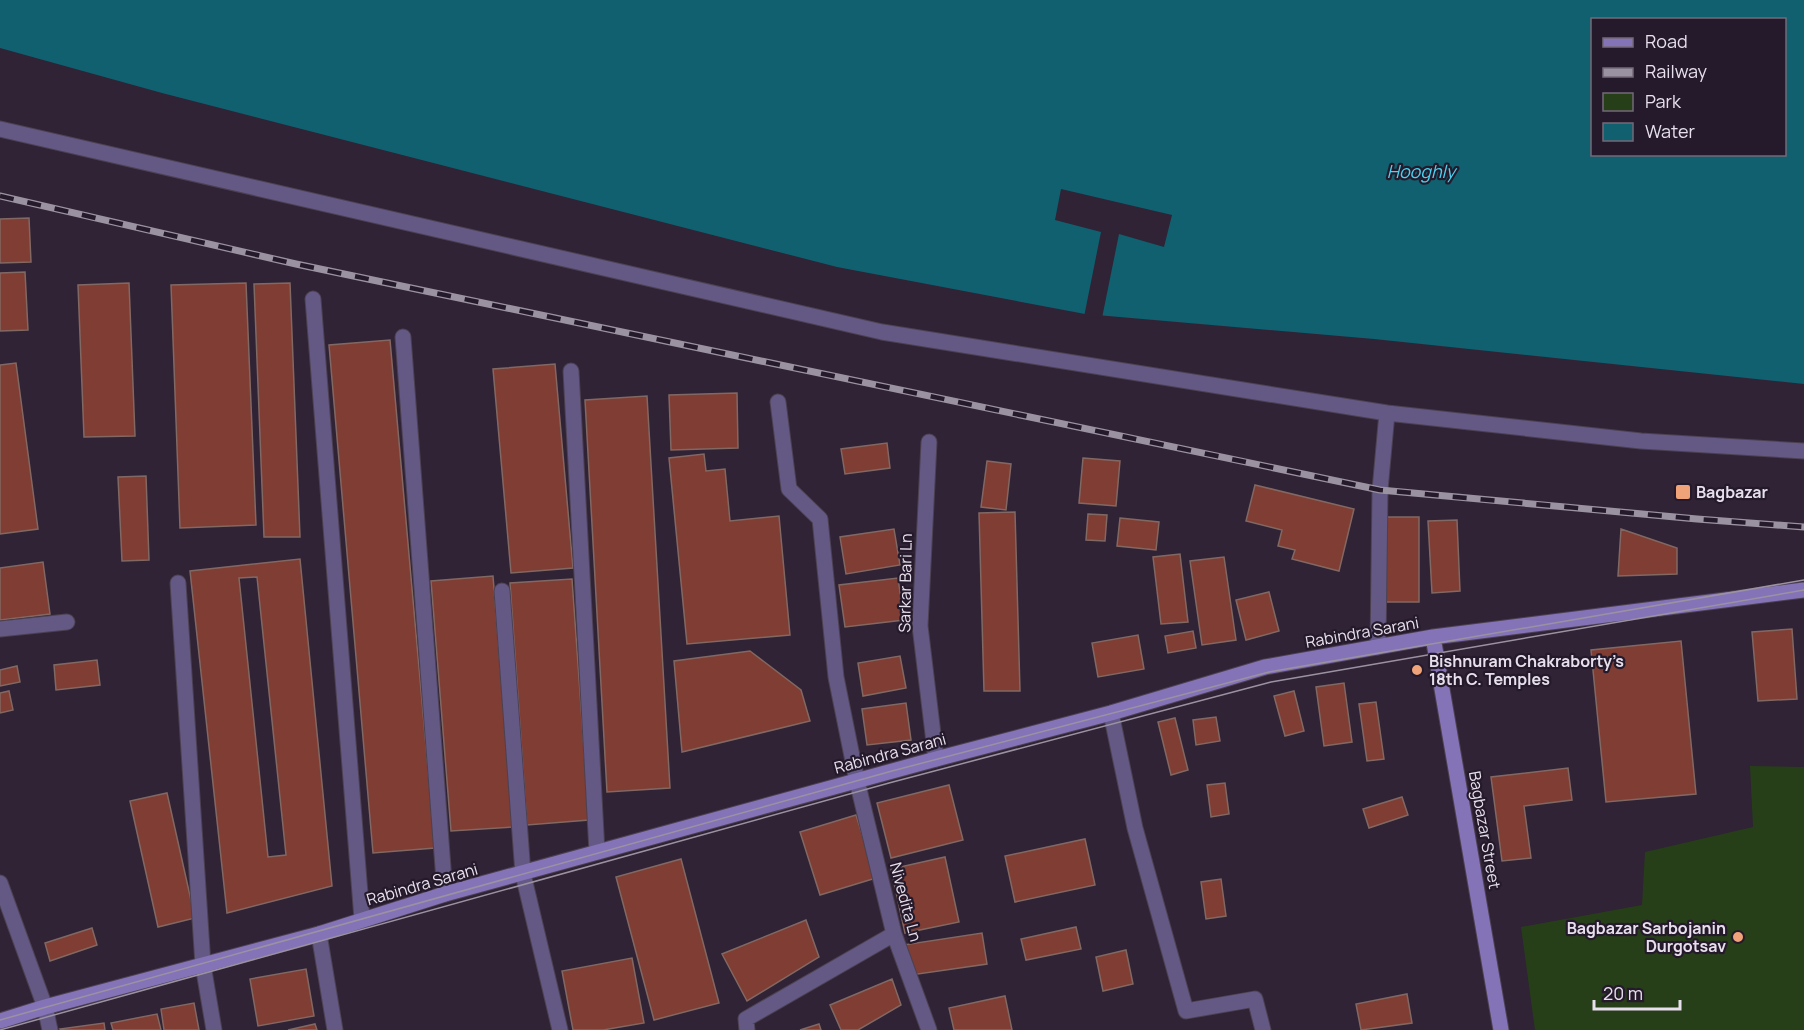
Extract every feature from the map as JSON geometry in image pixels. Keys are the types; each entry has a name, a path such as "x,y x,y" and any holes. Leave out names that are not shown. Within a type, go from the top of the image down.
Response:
{"main road":[{"name":"Rabindra Sarani","path":"0,1021 319,934 445,894 1111,713 1265,667 1433,637 1804,590"},
{"name":"Bagbazar Street","path":"1433,637 1501,1030"}],"street":[{"path":"0,129 882,332 1387,413 1641,441 1804,452"},
{"path":"313,299 362,919"},
{"path":"403,337 445,894"},
{"path":"572,371 597,852"},
{"name":"Nivedita Ln","path":"778,402 789,489 820,519 836,677 857,781 894,934 929,1030"},
{"path":"1378,647 1380,490 1387,413"},
{"name":"Sarkar Bari Ln","path":"928,442 920,626 936,759"},
{"path":"178,583 203,964 214,1030"},
{"path":"502,591 523,874 560,1030"},
{"path":"0,629 67,621"},
{"path":"1111,713 1135,828 1186,1011 1255,999 1263,1030"},
{"path":"0,882 45,1007 50,1030"},
{"path":"319,934 335,1030"},
{"path":"747,1030 746,1018 894,934"}],"green space":[{"path":"1750,766 1804,767 1804,1030 1535,1030 1521,927 1642,905 1645,852 1753,827"}],"water":[{"name":"Hooghly","path":"0,0 1804,0 1804,384 1374,339 1085,314 837,267 162,93 0,48"}],"pier":[{"path":"1061,189 1172,215 1164,247 1119,234 1102,318 1084,317 1101,232 1055,220"}],"building":[{"path":"29,218 31,262 0,263 0,219"},
{"path":"25,272 28,330 0,331 0,273"},
{"path":"129,283 135,436 84,437 78,285"},
{"path":"246,283 256,525 180,528 171,285"},
{"path":"290,283 300,537 264,537 254,284"},
{"path":"390,340 435,848 373,853 329,345"},
{"path":"16,363 38,529 0,534 0,365"},
{"path":"555,364 573,568 511,573 493,369"},
{"path":"737,393 738,448 671,450 669,395"},
{"path":"647,396 670,788 607,792 585,400"},
{"path":"887,443 890,468 845,474 841,449"},
{"path":"704,454 706,471 725,469 730,521 779,516 790,635 687,644 669,458"},
{"path":"1083,458 1120,461 1116,506 1079,503"},
{"path":"987,461 1011,464 1006,510 981,507"},
{"path":"146,476 149,560 122,561 118,477"},
{"path":"1255,485 1354,509 1339,571 1292,559 1295,550 1278,546 1282,530 1246,521"},
{"path":"1015,512 1020,691 984,691 979,513"},
{"path":"1088,514 1107,515 1105,541 1086,540"},
{"path":"1386,517 1419,517 1419,602 1386,602"},
{"path":"1120,518 1159,522 1156,550 1117,546"},
{"path":"1457,520 1460,591 1432,593 1428,521"},
{"path":"894,529 900,565 846,574 840,537"},
{"path":"1621,529 1677,548 1677,574 1618,576"},
{"path":"1180,554 1188,622 1161,624 1153,557"},
{"path":"1224,557 1236,640 1202,645 1190,561"},
{"path":"300,559 332,886 227,913 190,571","holes":["257,577 286,855 268,857 239,578"]},
{"path":"43,562 50,614 0,620 0,568"},
{"path":"493,576 513,827 451,831 431,581"},
{"path":"898,578 904,620 845,627 839,585"},
{"path":"572,579 589,820 527,825 510,583"},
{"path":"1269,592 1279,631 1246,640 1236,600"},
{"path":"1792,629 1797,699 1758,701 1752,632"},
{"path":"1193,631 1196,648 1168,653 1165,636"},
{"path":"1138,635 1144,669 1098,677 1092,643"},
{"path":"1681,641 1696,794 1606,802 1591,650"},
{"path":"750,651 801,690 810,721 682,752 674,661"},
{"path":"900,656 906,688 863,696 858,663"},
{"path":"97,660 100,685 56,690 54,665"},
{"path":"17,666 20,682 0,686 0,670"},
{"path":"1344,683 1352,742 1324,746 1316,687"},
{"path":"9,691 13,710 0,713 0,693"},
{"path":"1294,691 1304,731 1285,736 1274,696"},
{"path":"1376,702 1384,759 1367,761 1359,704"},
{"path":"906,703 911,740 867,745 862,709"},
{"path":"1216,717 1220,741 1196,745 1193,720"},
{"path":"1175,718 1188,770 1171,775 1158,722"},
{"path":"1568,768 1572,800 1524,806 1531,858 1502,861 1491,777"},
{"path":"1225,783 1229,814 1211,817 1207,785"},
{"path":"949,785 963,840 891,858 877,803"},
{"path":"167,793 195,918 158,927 130,801"},
{"path":"1402,797 1408,815 1369,828 1363,809"},
{"path":"856,815 876,878 820,895 800,832"},
{"path":"1085,839 1095,885 1015,902 1005,856"},
{"path":"945,857 959,922 905,933 891,869"},
{"path":"681,859 719,1003 654,1020 616,877"},
{"path":"1221,879 1226,916 1206,919 1201,882"},
{"path":"806,920 819,957 747,1001 722,954"},
{"path":"1076,927 1081,949 1026,960 1021,939"},
{"path":"92,928 97,945 50,961 45,943"},
{"path":"982,933 987,964 911,975 903,945"},
{"path":"1126,950 1133,984 1103,991 1096,957"},
{"path":"632,958 644,1023 603,1030 573,1030 562,971"},
{"path":"306,969 314,1016 258,1026 250,979"},
{"path":"892,979 901,1005 858,1030 841,1030 830,1005"},
{"path":"1407,994 1412,1023 1361,1030 1356,1004"},
{"path":"1005,996 1012,1030 954,1030 949,1008"},
{"path":"194,1003 199,1030 164,1030 161,1009"},
{"path":"157,1014 161,1030 113,1030 111,1023"},
{"path":"104,1023 105,1030 60,1029"},
{"path":"315,1024 317,1030 288,1030"},
{"path":"819,1024 821,1030 800,1030"}],"tram line":[{"path":"0,1020 892,771 1269,672 1804,580"},
{"path":"0,1030 889,783 1271,682 1804,590"}],"railway":[{"path":"0,196 296,264 1380,490 1804,527"}],"place":[{"name":"Bagbazar","path":"1683,492"},
{"name":"Bishnuram Chakraborty’s 18th C. Temples","path":"1417,670"},
{"name":"Bagbazar Sarbojanin Durgotsav","path":"1738,937"}]}
